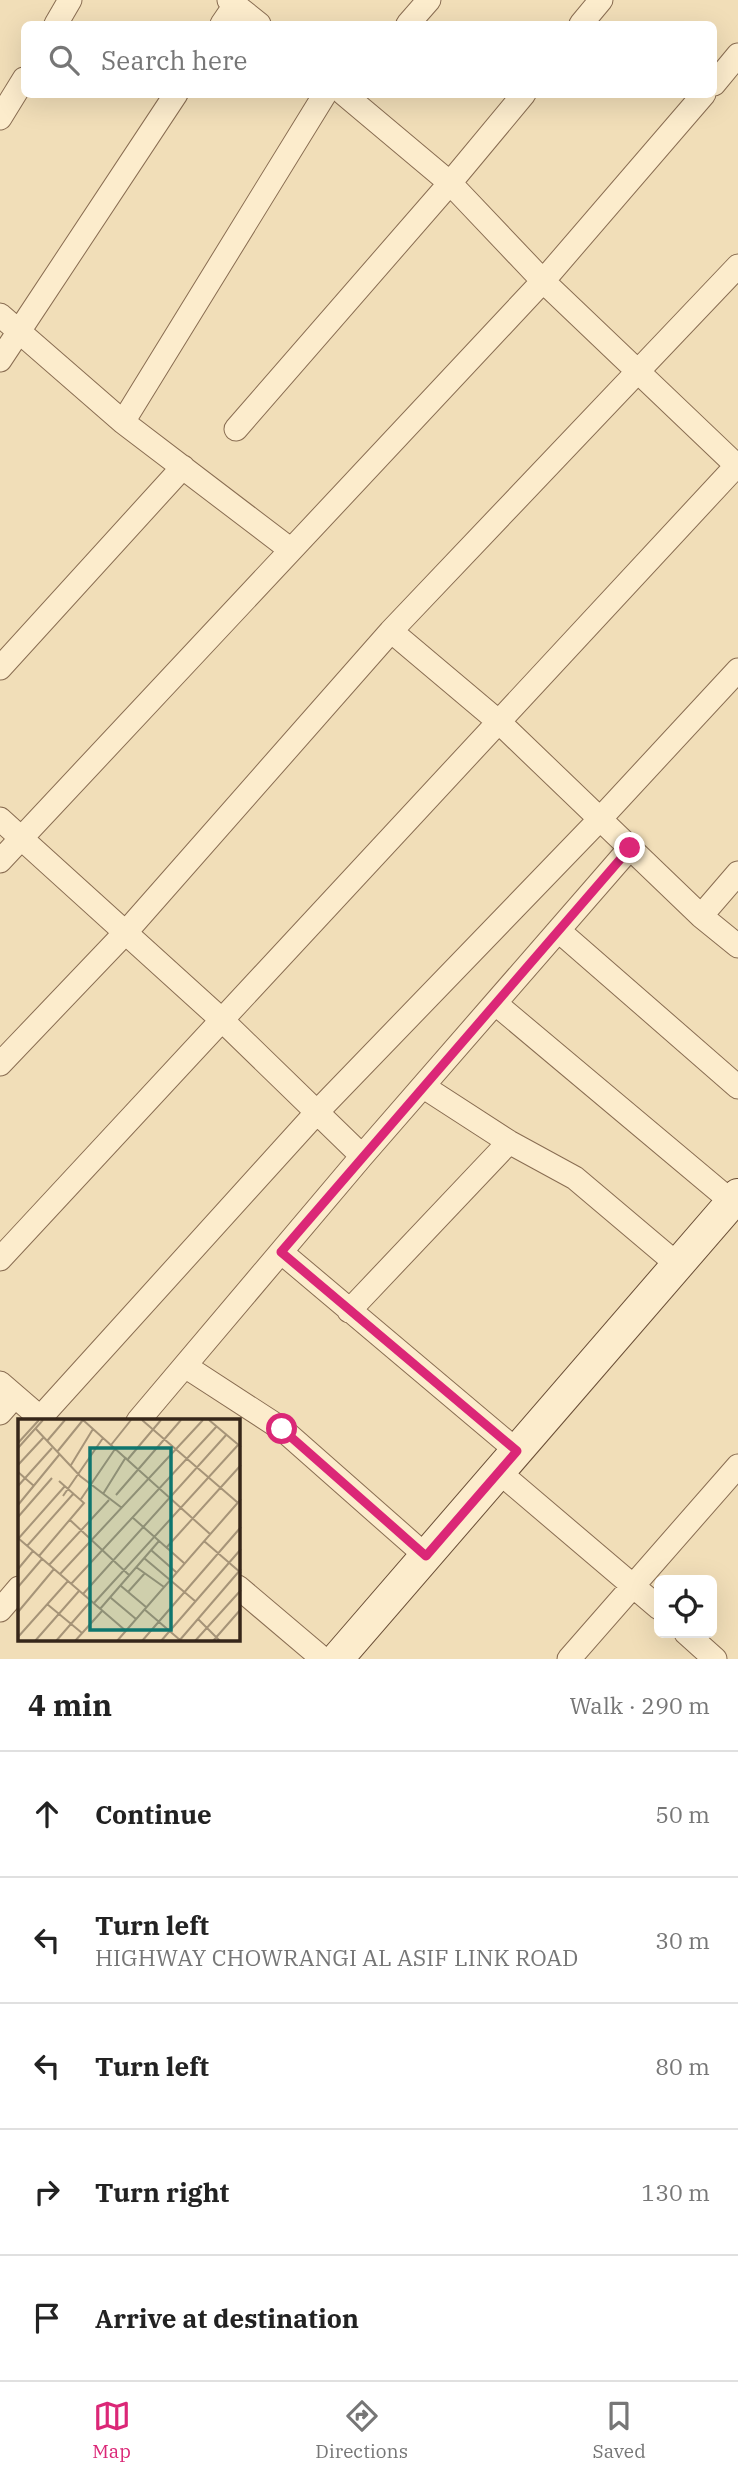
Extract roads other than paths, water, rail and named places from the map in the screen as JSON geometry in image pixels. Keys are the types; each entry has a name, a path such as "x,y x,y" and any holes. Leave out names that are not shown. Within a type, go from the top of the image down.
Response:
{"street":[{"path":"58,21 70,0"},
{"path":"411,21 429,0"},
{"path":"584,21 601,0"},
{"path":"223,21 232,3 254,21"},
{"path":"717,79 738,55"},
{"path":"0,118 21,84"},
{"path":"0,360 173,98"},
{"path":"124,422 338,98"},
{"path":"0,1258 738,465 542,281 450,183 344,98"},
{"path":"236,429 521,98"},
{"path":"0,861 542,281 701,98"},
{"path":"0,1064 126,932 391,631 738,266"},
{"path":"0,315 124,422 291,550"},
{"path":"0,668 183,467"},
{"path":"391,631 499,722 701,916 738,946"},
{"path":"5,1397 42,1419 318,1111 600,819 738,670"},
{"path":"0,819 223,1021 362,1156"},
{"path":"140,1419 362,1156 630,848"},
{"path":"701,916 738,873"},
{"path":"559,931 738,1087"},
{"path":"337,1659 678,1265 736,1202 496,1004"},
{"path":"424,1087 509,1142 575,1178 678,1265"},
{"path":"349,1311 509,1142"},
{"path":"281,1252 349,1311 654,1604"},
{"path":"185,1366 282,1429 426,1556"},
{"path":"569,1659 635,1587 738,1466"},
{"path":"0,1610 18,1589"},
{"path":"240,1589 323,1659"},
{"path":"692,1638 715,1659"}]}
